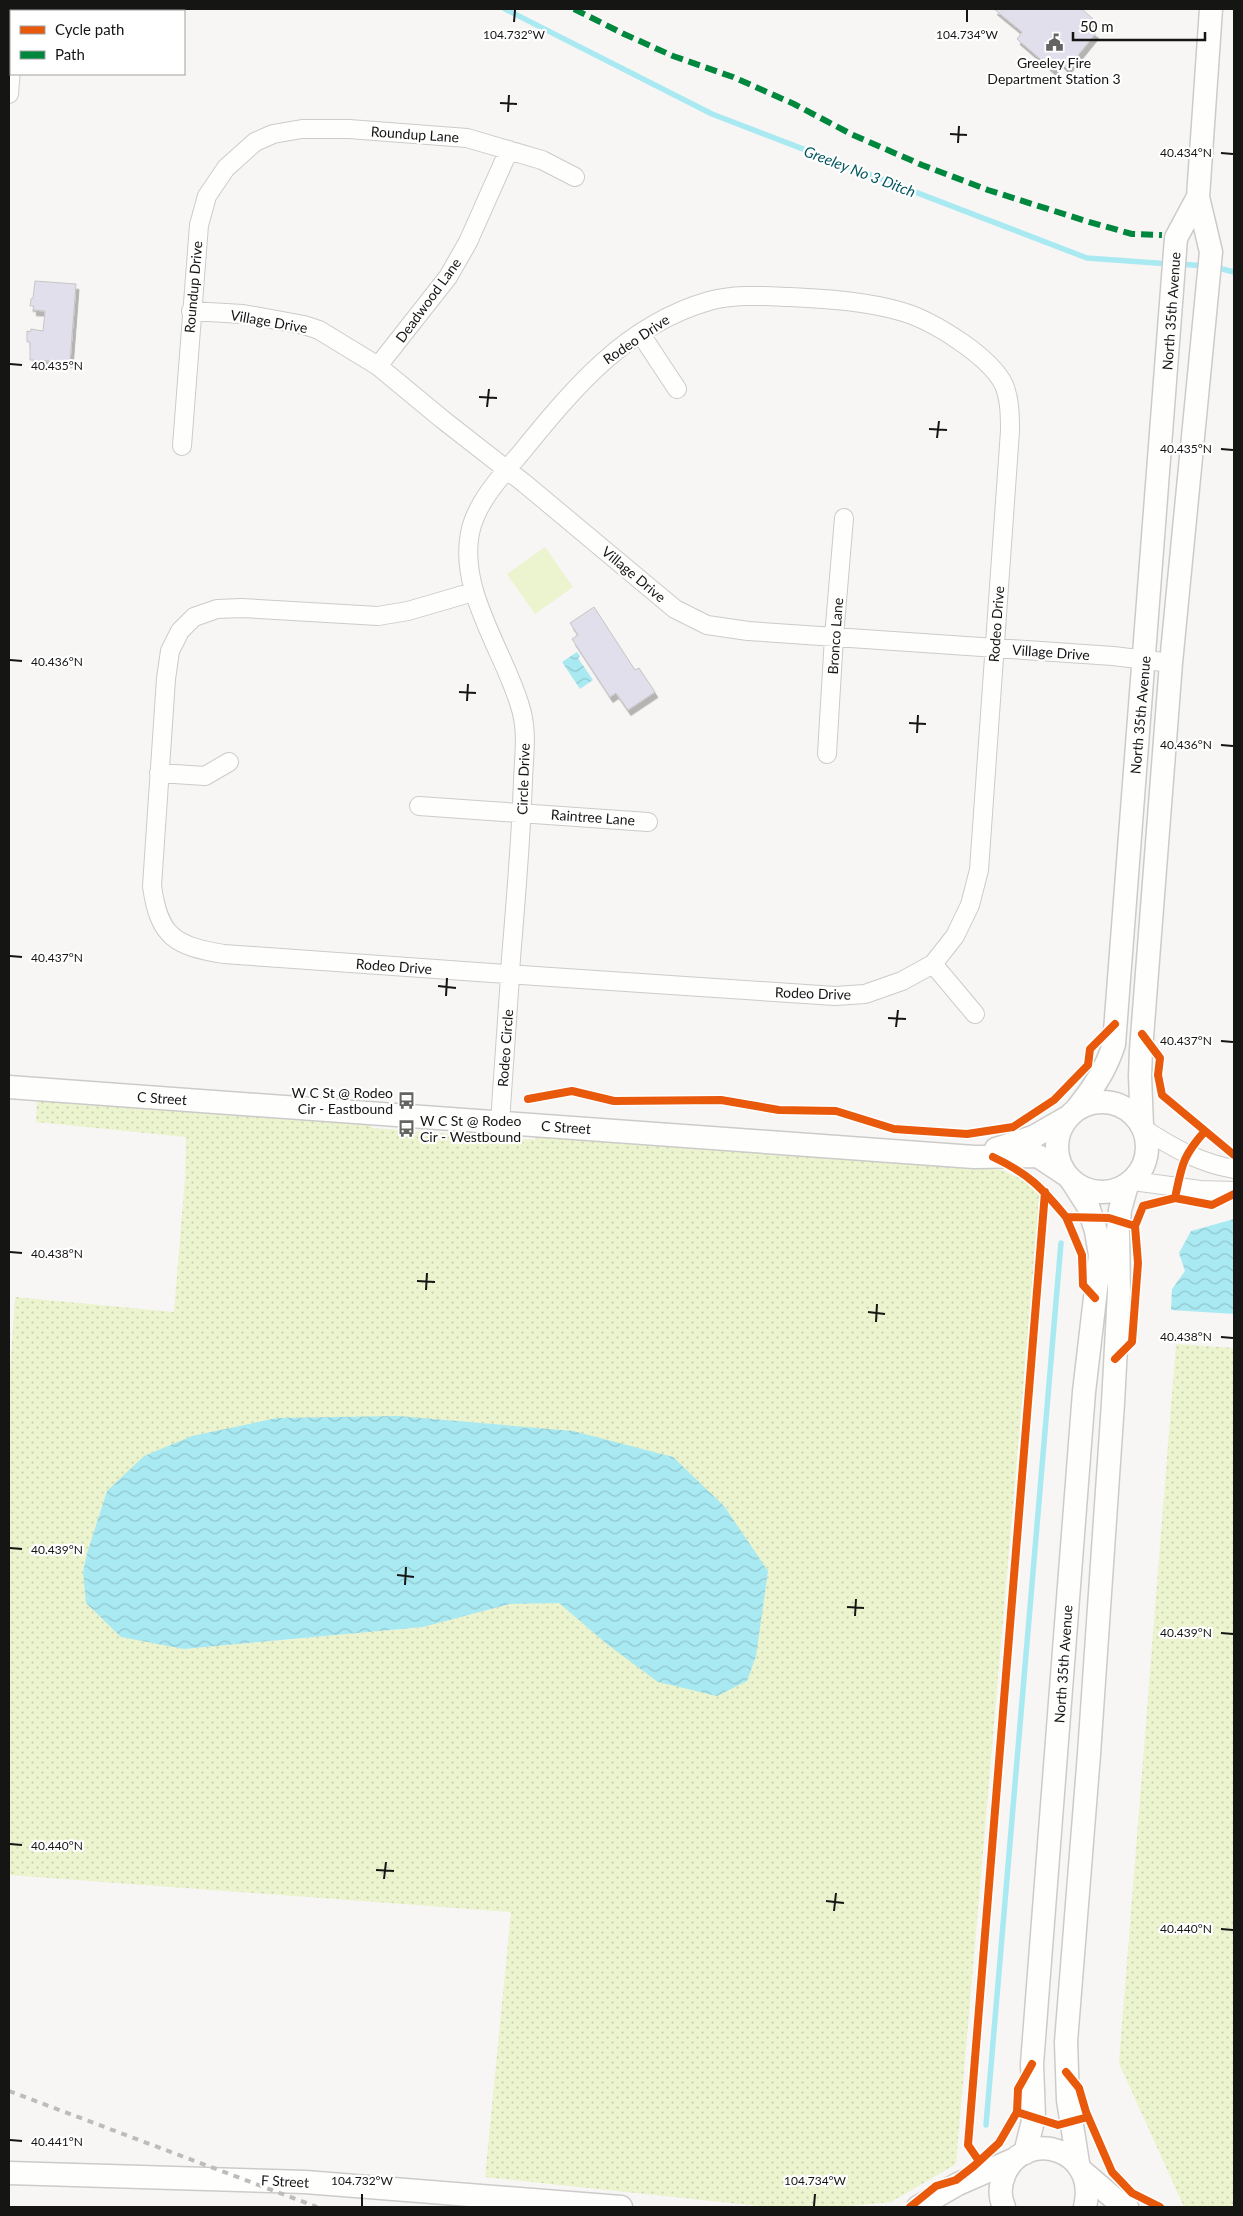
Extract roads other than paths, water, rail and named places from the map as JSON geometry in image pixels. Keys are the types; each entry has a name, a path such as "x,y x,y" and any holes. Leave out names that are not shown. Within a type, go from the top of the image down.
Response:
{"street":[{"path":"1198,197 1211,9"},
{"path":"9,94 11,75"},
{"name":"Roundup Lane","path":"251,146 273,134 302,129 349,129 467,138 542,160 575,177"},
{"name":"Roundup Drive","path":"182,446 199,225 207,196 226,168 251,146"},
{"name":"Deadwood Lane","path":"378,366 448,277 468,242 509,150"},
{"name":"North 35th Avenue","path":"1072,1114 1092,1090 1108,1064 1114,1044 1176,238 1198,197"},
{"name":"North 35th Avenue","path":"1143,1128 1140,1076 1141,1050 1171,662 1211,252 1198,197"},
{"name":"Rodeo Drive","path":"748,296 843,300 902,312 924,320 972,350 990,367 1003,384 1010,409 979,870 967,913 955,936 933,964 902,980 853,996 224,954 193,949 166,931 155,907 152,886 166,679 170,651 180,631 194,617 217,609 242,608 378,616 408,611 474,592 468,556 471,527 481,504 565,398 606,357 640,333 666,317 710,301 748,296"},
{"name":"Village Drive","path":"191,311 244,314 304,325 320,330 378,366 442,420 507,469 675,609 707,625 748,631 1171,662"},
{"path":"640,333 677,389"},
{"name":"Bronco Lane","path":"827,754 844,518"},
{"name":"Circle Drive","path":"474,592 520,705 525,728 522,812 510,974"},
{"path":"159,774 205,776 229,762"},
{"name":"Raintree Lane","path":"418,806 648,822"},
{"path":"933,964 974,1014"},
{"name":"Rodeo Circle","path":"500,1122 510,974"},
{"name":"C Street","path":"9,1087 974,1157 1038,1156 1068,1178"},
{"path":"1234,1169 1215,1166 1186,1155 1143,1128 1132,1114 1126,1110 1104,1102 1088,1104 1072,1114 1061,1127 1057,1139 1060,1163 1068,1178 1082,1188 1093,1192 1105,1192 1130,1183 1200,1190 1234,1191"},
{"name":"C Street","path":"974,1157 1033,1137 1072,1114"},
{"path":"1085,2207 1087,2189 1080,2167 1068,2100 1066,2042 1113,1394 1119,1292 1118,1231 1120,1210 1130,1183 1141,1170 1146,1157 1147,1143 1143,1128"},
{"name":"North 35th Avenue","path":"1004,2207 1000,2191 1002,2179 1007,2168 1020,2156 1034,2117 1032,2064 1060,1690 1084,1392 1100,1256 1096,1231 1088,1206 1068,1178"},
{"path":"918,2207 958,2184 1038,2149 1051,2149 1063,2153 1117,2201 1127,2207"},
{"name":"F Street","path":"9,2173 305,2182 621,2207"}],"water":[{"path":"577,652 580,656 578,658 593,680 580,689 562,662"},
{"path":"1234,1219 1234,1314 1171,1310 1172,1289 1185,1271 1179,1253 1191,1231"},
{"path":"398,1416 573,1431 673,1457 724,1506 768,1571 756,1656 747,1681 717,1696 658,1682 608,1645 559,1603 510,1604 423,1627 184,1649 121,1637 86,1603 83,1572 87,1553 107,1491 144,1456 192,1436 277,1418"}],"waterway":[{"name":"Greeley No 3 Ditch","path":"505,9 712,114 1087,258 1170,264"},
{"name":"Greeley No 3 Ditch","path":"1180,264 1205,266"},
{"name":"Greeley No 3 Ditch","path":"1214,267 1234,272"},
{"path":"986,2125 1061,1243"}],"railway":[{"path":"9,2091 317,2207"}],"place":[{"name":"Greeley Fire Department Station 3","path":"1054,42"},
{"name":"W C St @ Rodeo Cir - Eastbound","path":"407,1100"},
{"name":"W C St @ Rodeo Cir - Westbound","path":"406,1128"}]}
